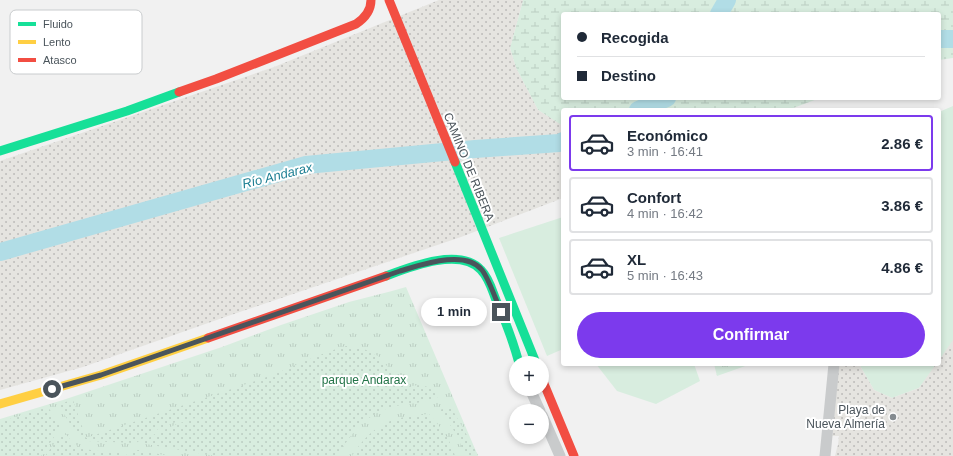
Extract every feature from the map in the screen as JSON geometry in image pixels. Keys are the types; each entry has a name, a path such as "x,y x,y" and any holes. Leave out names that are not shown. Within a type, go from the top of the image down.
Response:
{"street":[{"path":"0,151 149,104 356,24 364,19 369,12 372,2 371,0"},
{"name":"CAMINO DE RIBERA","path":"389,0 533,356"},
{"path":"0,404 101,375 400,271 420,265 456,259 476,264 486,276 517,356"},
{"path":"825,456 834,366"},
{"path":"549,396 574,456"},
{"path":"549,432 560,456"}],"green space":[{"path":"523,0 953,0 953,58 941,60 941,12 561,12 561,100 815,100 793,108 561,108 561,125 538,110 516,68 510,48"},
{"path":"953,106 953,342 941,358 941,111"},
{"path":"561,218 561,350 547,356 499,238"},
{"name":"parque Andarax","path":"406,287 478,456 0,456 0,419 63,400 222,347 349,302"},
{"path":"346,346 364,349 378,356 406,387 421,385 428,387 438,397 423,402 396,406 377,413 361,424 338,456 215,456 140,443 179,423 203,418 185,419 170,424 154,431 136,443 87,441 75,432 58,404 73,400 86,438 264,378"},
{"path":"598,366 695,366 700,381 656,404 617,391"},
{"path":"714,366 745,366 717,376"},
{"path":"860,366 936,366 919,388 892,398 874,390"},
{"path":"48,407 61,427 41,456 0,456 0,422"},
{"path":"451,407 478,456 464,456 457,437 439,410"},
{"path":"429,414 448,438 455,456 352,456 367,436 384,424 405,417"},
{"path":"64,431 71,441 82,448 96,451 123,452 118,456 45,456"},
{"path":"138,450 169,456 124,456"}],"sand":[{"path":"439,0 523,0 510,48 516,68 538,110 561,125 561,199 461,237 83,367 0,390 0,161 274,67"},
{"name":"Playa de Nueva Almería","path":"953,340 953,456 835,456 839,436 832,436 839,366 860,366 874,390 892,398 919,388 935,366 941,366 941,357"}],"waterway":[{"name":"Río Andarax","path":"720,12 727,0"},
{"name":"Río Andarax","path":"941,39 953,39"},
{"name":"Río Andarax","path":"643,108 662,100"},
{"name":"Río Andarax","path":"0,252 306,165 561,142"}],"traffic: fast":[{"path":"0,151 127,111 179,92"},
{"path":"455,162 533,356"},
{"path":"386,276 421,264 448,259 472,263 484,273 488,280 509,331 517,356"}],"traffic: slow":[{"path":"0,404 101,375 208,338"}],"traffic: jam":[{"path":"179,92 356,24 367,14 370,8 371,0"},
{"path":"389,0 455,162"},
{"path":"208,338 386,276"},
{"path":"549,396 574,456"}],"place":[{"name":"Playa de Nueva Almería","path":"893,417"}],"route":[{"path":"52,389 101,375 400,271 435,262 456,259 476,264 486,276 501,312"}]}
